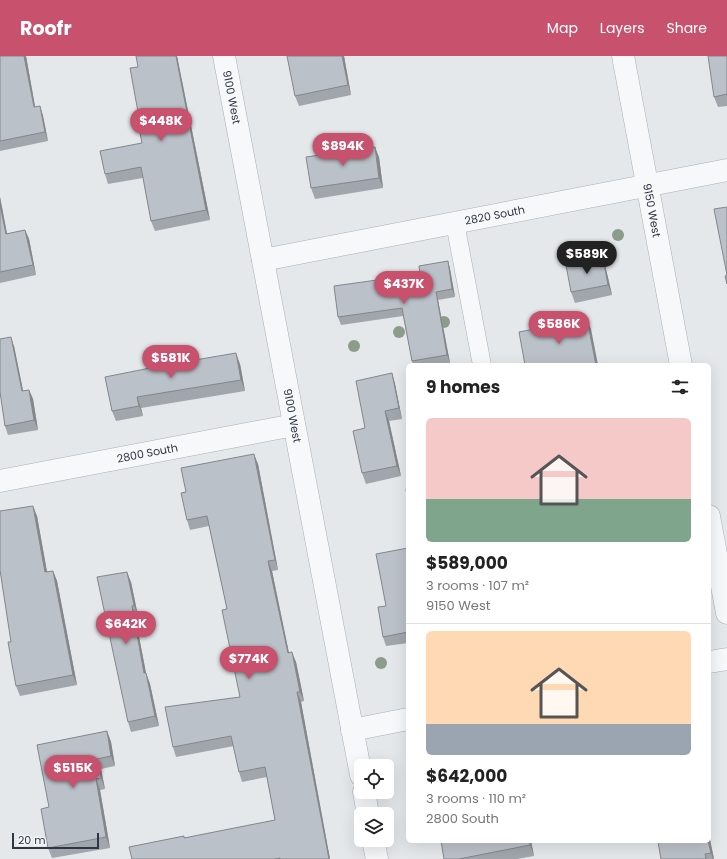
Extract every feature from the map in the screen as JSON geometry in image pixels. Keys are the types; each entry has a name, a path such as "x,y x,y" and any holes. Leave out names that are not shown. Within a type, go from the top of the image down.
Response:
{"street":[{"name":"9100 West","path":"224,56 358,759"},
{"name":"9150 West","path":"623,56 681,363"},
{"name":"2820 South","path":"263,260 727,170"},
{"name":"2800 South","path":"0,481 294,425"},
{"path":"711,527 727,613"},
{"path":"711,662 727,659"},
{"path":"352,730 406,719"},
{"path":"374,847 377,859"}],"lane":[{"path":"455,223 482,363"}],"building":[{"path":"0,56 24,56 34,107 40,106 45,132 0,141"},
{"path":"136,56 176,56 206,210 151,221 141,167 105,174 100,151 142,143 130,68 138,67"},
{"path":"287,56 342,56 348,85 295,96"},
{"path":"708,56 727,56 727,94 714,97"},
{"path":"375,147 379,178 311,188 306,157"},
{"path":"0,205 6,234 25,230 33,265 0,272"},
{"path":"727,207 727,275 714,209"},
{"path":"603,258 608,285 571,292 566,265"},
{"path":"448,261 452,289 436,292 447,355 412,361 402,308 338,317 334,286 420,274 419,266"},
{"path":"587,319 596,363 525,363 519,332"},
{"path":"11,337 22,391 29,390 34,420 5,426 0,392 0,339"},
{"path":"236,353 241,380 137,397 139,406 112,411 105,377"},
{"path":"392,373 399,408 385,411 397,466 362,473 353,431 365,428 356,381"},
{"path":"254,454 275,560 268,561 288,653 292,652 300,692 297,692 329,859 132,859 129,847 275,820 265,767 239,772 231,736 173,747 165,707 240,697 222,610 227,609 207,516 187,520 181,493 186,492 181,468"},
{"path":"33,506 45,572 53,571 73,675 16,686 8,642 11,642 0,570 0,511"},
{"path":"406,548 406,632 383,637 378,607 386,606 376,554"},
{"path":"127,572 134,605 132,606 144,673 146,673 155,716 128,722 97,577"},
{"path":"107,731 111,756 97,759 101,778 96,779 106,837 48,848 41,809 49,807 37,745"},
{"path":"441,843 530,843 530,845 459,859 444,859"},
{"path":"658,843 708,843 711,853 705,854 706,859 661,859"}]}
